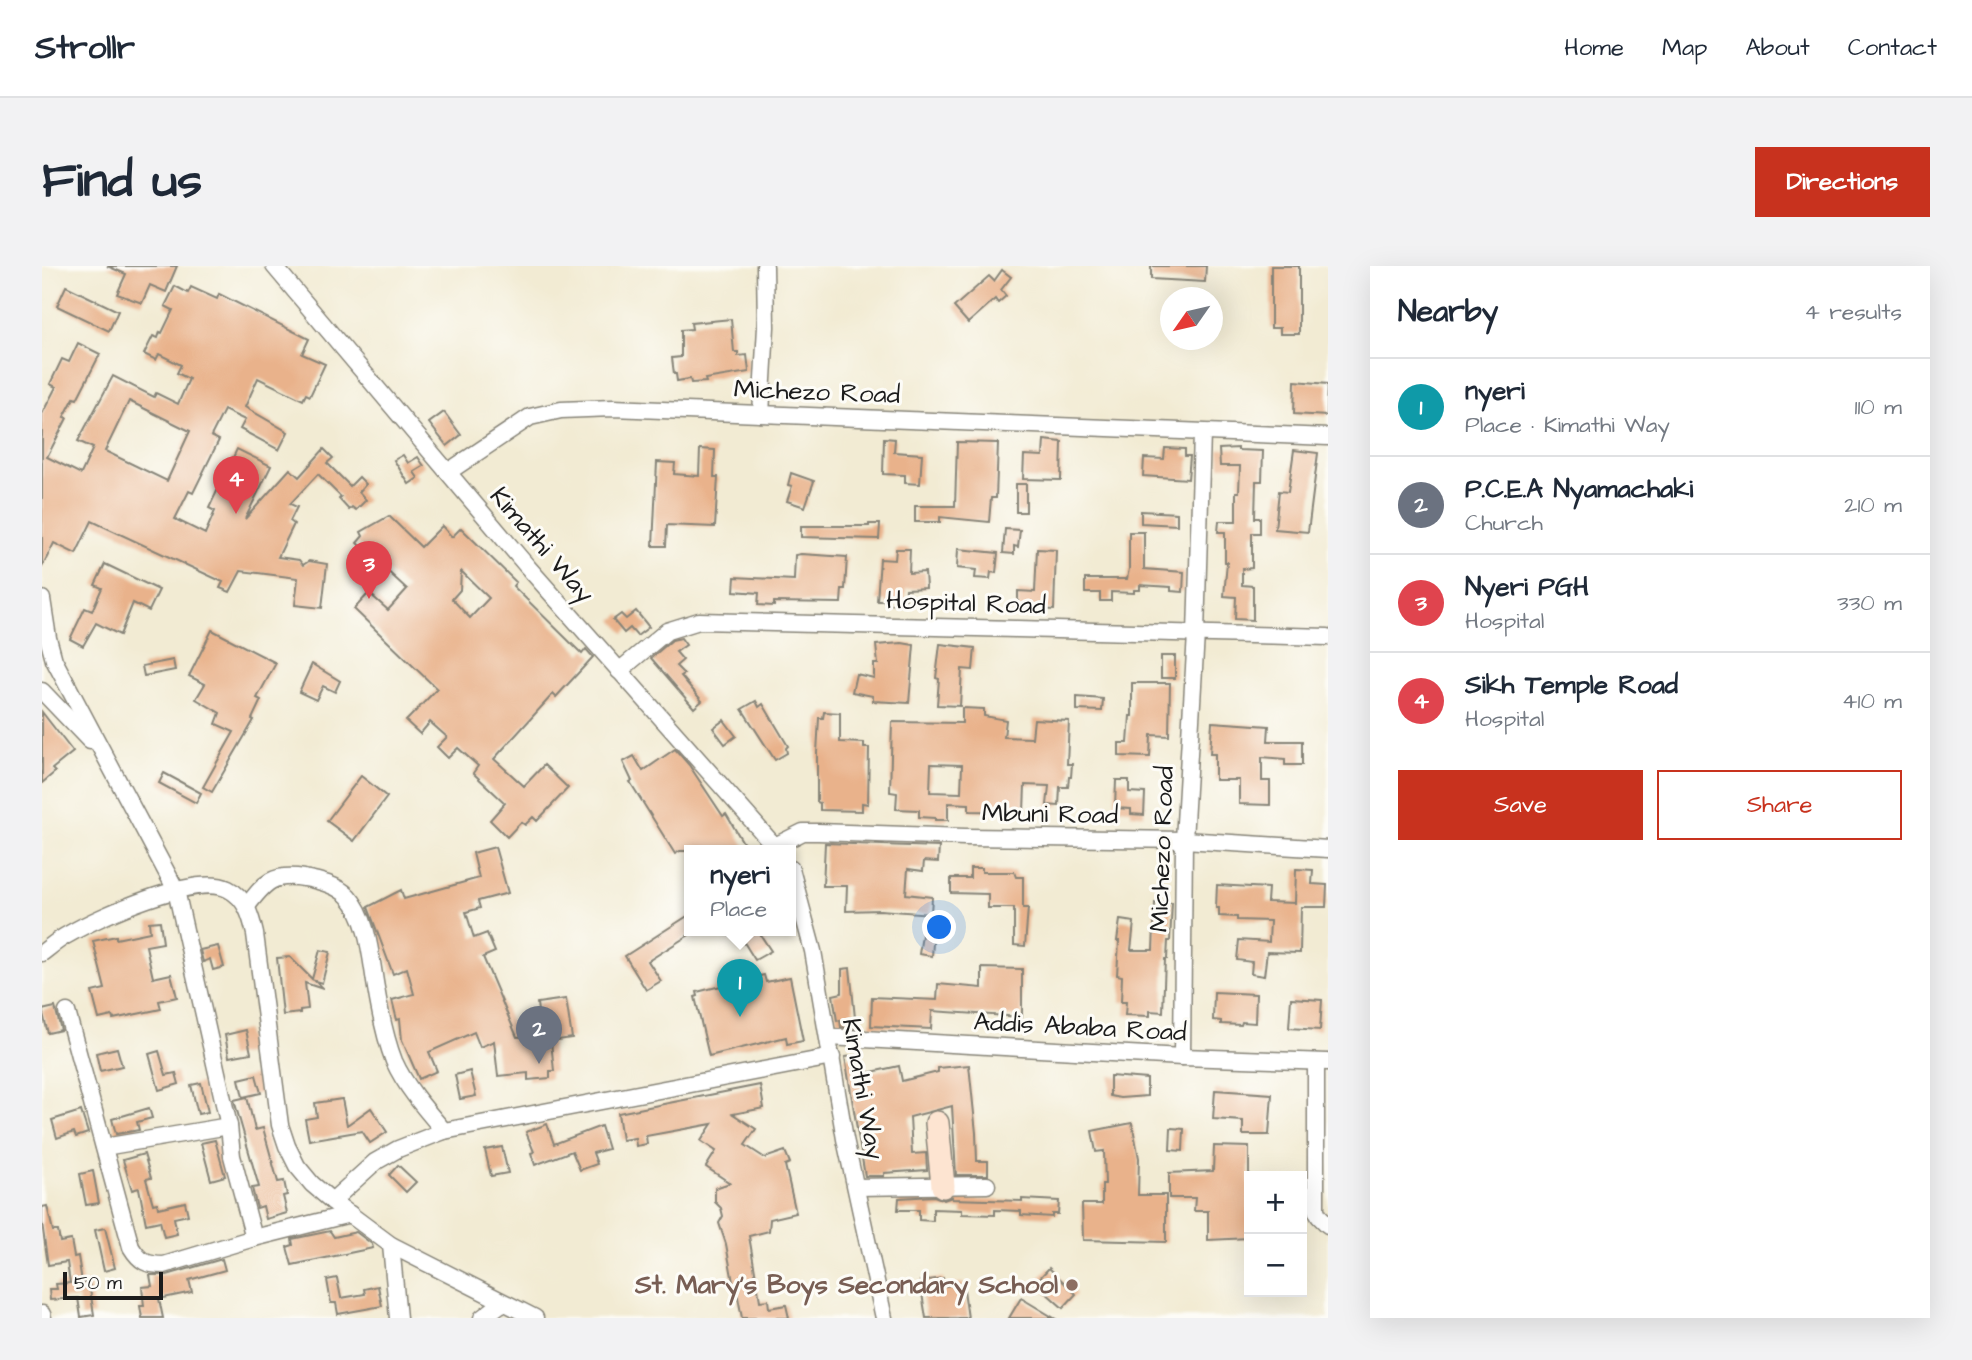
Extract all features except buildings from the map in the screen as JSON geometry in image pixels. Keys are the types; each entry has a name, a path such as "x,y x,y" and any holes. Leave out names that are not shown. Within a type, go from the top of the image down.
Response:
{"street":[{"name":"Kimathi Way","path":"274,266 618,671 774,845"},
{"path":"761,414 765,266"},
{"name":"Michezo Road","path":"448,472 530,417 546,412 613,408 1328,437"},
{"name":"Michezo Road","path":"1182,1057 1184,840 1196,634 1202,433"},
{"path":"42,600 54,660 176,890 229,1126 232,1156 254,1238"},
{"name":"Hospital Road","path":"618,671 667,631 699,621 1328,637"},
{"path":"42,691 104,756"},
{"name":"Mbuni Road","path":"782,845 803,832 1184,840 1328,849"},
{"path":"247,906 260,888 279,877 316,880 332,885 347,895 369,942 376,989 395,1063 444,1131"},
{"path":"42,953 66,935 104,916 176,890 211,884 230,890 247,906 256,934 275,1093 286,1146 298,1166 312,1184 332,1201 391,1245 535,1318"},
{"name":"Kimathi Way","path":"796,888 813,951 856,1187 884,1318"},
{"path":"67,1012 131,1247 139,1260 150,1265 164,1265 254,1238 350,1214"},
{"name":"Addis Ababa Road","path":"829,1037 1322,1062"},
{"path":"332,1201 376,1162 398,1149 444,1131 832,1057"},
{"path":"1322,1062 1317,1210 1328,1225"},
{"path":"937,1124 943,1186"},
{"path":"104,1147 229,1126"},
{"path":"856,1187 987,1185"},
{"path":"391,1245 398,1318"},
{"path":"482,1318 502,1303"}],"place":[{"name":"Sikh Temple Road","path":"236,514"},
{"name":"Nyeri PGH","path":"369,599"},
{"name":"nyeri","path":"740,1017"},
{"name":"P.C.E.A Nyamachaki","path":"539,1064"},
{"name":"St. Mary's Boys Secondary School","path":"1072,1285"}]}
